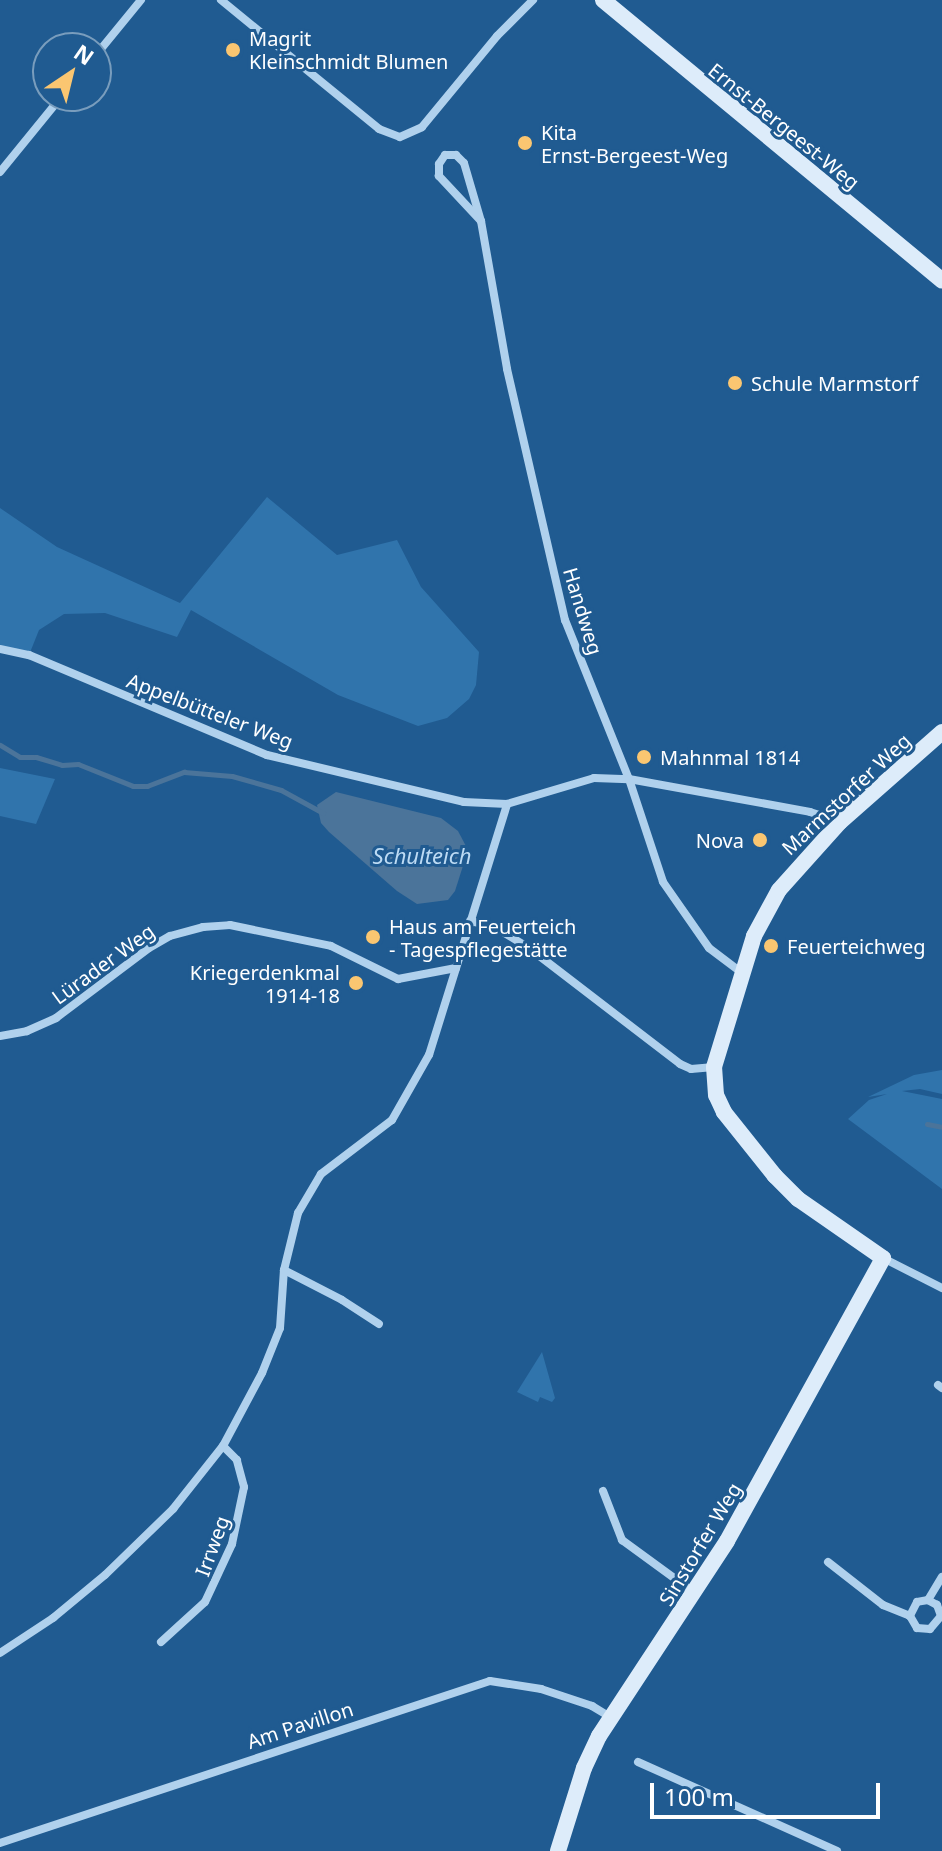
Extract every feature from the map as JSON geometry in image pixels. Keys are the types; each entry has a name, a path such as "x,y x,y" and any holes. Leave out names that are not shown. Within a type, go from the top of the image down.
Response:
{"street":[{"path":"112,35 141,0"},
{"path":"221,0 379,129 403,137 422,127 497,36 533,0"},
{"name":"Ernst-Bergeest-Weg","path":"603,0 648,41 942,280"},
{"path":"0,172 49,112"},
{"name":"Handweg","path":"481,221 439,176 439,164 445,155 456,155 464,163 481,221 507,369 565,620 629,779 663,882 709,948 741,972"},
{"name":"Appelbütteler Weg","path":"0,649 29,655 267,755 464,802 507,804"},
{"name":"Marmstorfer Weg","path":"714,1067 754,936 779,890 840,822 942,732"},
{"path":"0,1653 53,1618 105,1575 173,1509 223,1446 262,1373 280,1328 284,1270 298,1213 321,1174 392,1120 429,1055 507,804 594,778 629,779 810,812 840,822"},
{"path":"470,921 493,926 529,948 680,1064 691,1069 714,1067 716,1095 724,1112 775,1176 798,1199 883,1258 942,1288"},
{"name":"Lürader Weg","path":"0,1036 27,1031 56,1018 149,948 170,936 203,927 240,927 331,946 398,979 456,968"},
{"name":"Sinstorfer Weg","path":"558,1851 584,1768 610,1717 696,1594 883,1258"},
{"path":"284,1270 342,1300 379,1324"},
{"name":"Irrweg","path":"161,1642 205,1602 232,1544 244,1487 237,1460 223,1446"},
{"path":"603,1491 622,1540 696,1594"},
{"path":"828,1562 883,1605 910,1616 923,1630 939,1629 940,1610 928,1600"},
{"path":"910,1616 913,1606 928,1600 942,1577"},
{"name":"Am Pavillon","path":"0,1843 490,1681 541,1689 587,1704 610,1717"},
{"path":"638,1762 837,1851"}],"shaded area":[{"path":"267,497 337,555 397,540 421,587 479,652 476,685 469,699 447,718 418,726 338,695 191,610 177,637 105,613 64,614 39,630 29,655 0,649 0,508 57,547 180,603"},
{"path":"0,768 55,779 36,824 0,816"},
{"path":"942,1070 942,1094 920,1089 902,1091 942,1099 942,1189 848,1119 869,1100 887,1094 868,1097 914,1075"},
{"path":"542,1352 555,1398 552,1402 540,1397 538,1402 517,1392"}],"water":[{"name":"Schulteich","path":"336,792 441,818 458,831 468,850 455,891 448,900 417,904 397,891 329,832 321,823 317,805"}],"waterway":[{"path":"0,745 20,757 36,757 62,765 78,764 133,786 147,786 184,772 232,776 281,790 323,813"},
{"path":"927,1124 942,1127"}],"place":[{"name":"Magrit Kleinschmidt Blumen","path":"233,50"},
{"name":"Kita Ernst-Bergeest-Weg","path":"525,143"},
{"name":"Schule Marmstorf","path":"735,383"},
{"name":"Mahnmal 1814","path":"644,757"},
{"name":"Nova","path":"760,840"},
{"name":"Haus am Feuerteich - Tagespflegestätte","path":"373,937"},
{"name":"Feuerteichweg","path":"771,946"},
{"name":"Kriegerdenkmal 1914-18","path":"356,983"}]}
